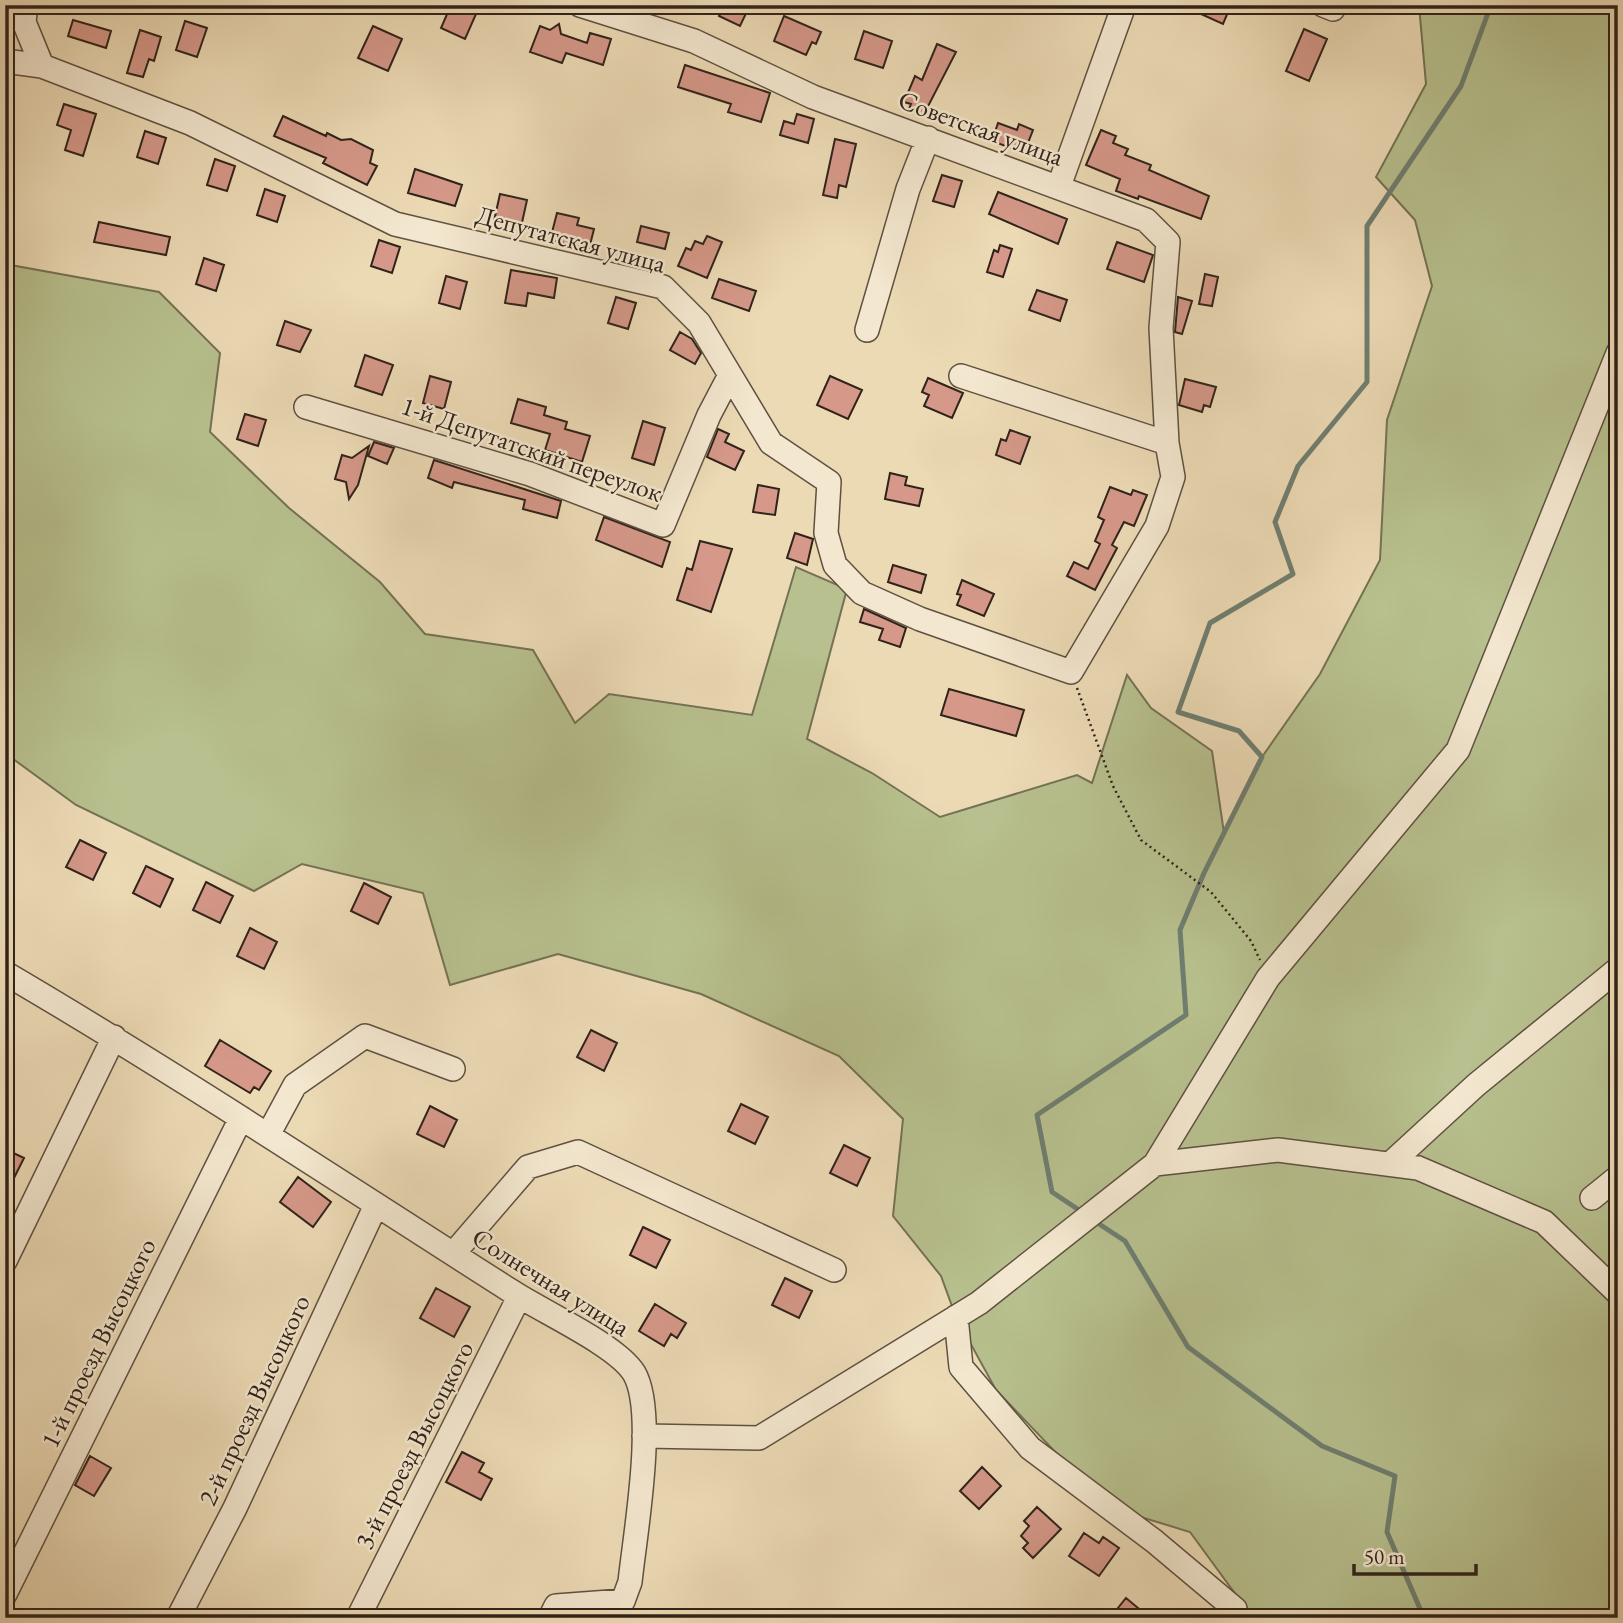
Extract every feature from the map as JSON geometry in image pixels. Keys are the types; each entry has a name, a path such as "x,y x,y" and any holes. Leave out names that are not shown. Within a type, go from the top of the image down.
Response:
{"street":[{"path":"26,5 24,22 43,66"},
{"name":"Советская улица","path":"580,5 694,41 813,97 1146,220 1168,242 1161,328 1167,443"},
{"path":"1059,186 1124,5"},
{"name":"Депутатская улица","path":"5,61 43,66 190,123 395,223 663,287 699,323 771,443 829,482 826,533 835,565 862,593 920,619 1071,672"},
{"path":"867,330 908,189 928,138"},
{"path":"644,1436 759,1437 979,1303 1155,1164 1268,978 1458,750 1618,353"},
{"name":"1-й Депутатский переулок","path":"306,407 530,474 663,526 709,415 730,375"},
{"path":"961,376 1167,443 1173,477 1157,526 1071,672"},
{"path":"1390,1164 1476,1085 1618,970"},
{"path":"5,973 114,1037 5,1261"},
{"path":"268,1135 295,1085 365,1036 453,1069"},
{"name":"Солнечная улица","path":"114,1037 519,1297 616,1354 634,1373 640,1391 644,1436 630,1582 623,1601 553,1612"},
{"name":"1-й проезд Высоцкого","path":"5,1594 241,1118"},
{"path":"1155,1164 1278,1150 1418,1168 1544,1222 1618,1293"},
{"path":"453,1254 528,1167 578,1152 834,1270"},
{"path":"1592,1198 1618,1177"},
{"name":"2-й проезд Высоцкого","path":"178,1618 234,1508 376,1205"},
{"name":"3-й проезд Высоцкого","path":"358,1618 519,1297"},
{"path":"956,1317 961,1367 1030,1448 1154,1541 1234,1609 1234,1618"}],"path":[{"path":"1071,672 1113,786 1141,840 1209,890 1251,942 1268,978"}],"green space":[{"path":"1419,5 1618,5 1618,1618 1253,1618 1190,1532 1108,1507 996,1390 956,1317 941,1276 893,1216 903,1119 839,1056 701,994 558,954 450,985 423,893 302,864 254,891 76,805 5,753 5,264 159,292 220,353 210,432 289,508 380,582 425,634 533,650 575,723 609,694 752,715 796,567 847,589 807,739 872,773 940,817 1077,775 1092,783 1127,675 1151,708 1212,751 1224,833 1262,757 1320,674 1380,560 1387,420 1432,286 1415,220 1376,177 1426,84"}],"building":[{"path":"451,5 480,5 465,39 441,28"},
{"path":"724,5 750,5 740,26 719,16"},
{"path":"1181,5 1231,5 1223,24"},
{"path":"784,16 821,32 816,44 812,42 806,55 774,41"},
{"path":"73,20 111,31 106,48 68,36"},
{"path":"185,21 207,28 197,57 176,50"},
{"path":"559,24 561,34 587,43 590,33 611,39 603,65 566,53 562,63 530,52 540,26 550,30"},
{"path":"373,26 402,39 388,71 358,58"},
{"path":"1304,29 1327,39 1309,81 1286,71"},
{"path":"140,30 161,37 154,61 149,59 143,77 127,73"},
{"path":"864,31 892,41 883,68 855,59"},
{"path":"937,44 956,52 923,116 909,109 911,104 904,102 915,76 922,80"},
{"path":"685,65 770,93 761,122 728,112 731,104 678,87"},
{"path":"64,104 96,114 83,156 65,150 71,130 57,125"},
{"path":"797,114 814,119 808,143 780,135 784,121 794,124"},
{"path":"283,116 326,136 327,133 341,140 351,139 373,150 370,163 377,166 367,185 323,163 326,158 274,136"},
{"path":"998,123 1017,130 1019,124 1033,130 1024,153 992,141"},
{"path":"1101,130 1116,136 1113,143 1128,149 1125,155 1151,165 1149,170 1209,196 1201,219 1139,196 1138,199 1116,191 1120,179 1086,165"},
{"path":"145,131 166,138 158,164 137,157"},
{"path":"835,139 856,144 846,187 839,185 837,198 823,195"},
{"path":"215,159 235,166 227,191 207,185"},
{"path":"415,169 462,185 455,206 408,193"},
{"path":"942,175 962,181 954,207 933,201"},
{"path":"265,189 285,196 277,222 257,215"},
{"path":"998,192 1067,219 1058,244 989,214"},
{"path":"500,194 527,200 521,227 494,221"},
{"path":"557,213 579,218 577,225 594,229 589,249 550,240"},
{"path":"99,222 170,237 166,255 94,242"},
{"path":"641,226 669,233 665,249 637,242"},
{"path":"707,236 722,242 707,278 678,266 686,248 691,250 695,241 703,244"},
{"path":"379,240 400,247 392,273 371,266"},
{"path":"1117,242 1153,255 1144,282 1107,269"},
{"path":"1000,245 1012,249 1003,277 987,272 994,250 998,252"},
{"path":"204,258 224,265 216,291 196,284"},
{"path":"511,270 557,278 554,298 528,293 526,306 505,303"},
{"path":"1205,274 1218,277 1212,306 1199,304"},
{"path":"446,276 467,282 460,309 439,303"},
{"path":"719,279 756,291 749,311 712,298"},
{"path":"1037,290 1067,300 1060,321 1029,310"},
{"path":"616,297 636,303 628,329 608,323"},
{"path":"1178,297 1192,301 1182,334 1175,332"},
{"path":"285,321 311,330 300,352 277,345"},
{"path":"680,332 692,339 701,353 695,364 670,350"},
{"path":"365,355 393,365 382,395 355,386"},
{"path":"430,376 451,382 444,409 423,403"},
{"path":"830,376 862,390 848,419 817,405"},
{"path":"928,378 963,393 952,418 924,406 929,395 922,392"},
{"path":"1185,379 1216,387 1210,407 1204,405 1202,412 1179,405"},
{"path":"518,399 546,407 544,415 567,422 565,429 590,436 582,462 545,450 550,434 511,423"},
{"path":"245,414 266,420 258,446 237,439"},
{"path":"643,421 665,428 654,465 632,458"},
{"path":"718,429 729,434 725,442 744,451 735,470 707,457"},
{"path":"1010,430 1030,437 1020,464 996,455 1001,439 1006,441"},
{"path":"374,442 394,448 387,464 368,456"},
{"path":"369,446 358,485 349,499 346,482 335,479 342,455 352,458"},
{"path":"434,460 561,501 557,518 523,509 525,500 454,482 452,488 428,478"},
{"path":"890,473 907,477 905,485 923,489 919,506 885,499"},
{"path":"758,485 779,489 775,515 753,512"},
{"path":"1110,487 1131,495 1133,490 1147,495 1134,526 1124,522 1112,545 1117,548 1095,590 1067,576 1074,562 1088,569 1100,544 1095,541 1104,520 1098,517"},
{"path":"604,517 670,542 662,567 596,540"},
{"path":"795,533 813,539 807,565 787,558"},
{"path":"700,541 732,549 711,612 677,600 687,568 692,570"},
{"path":"893,565 926,575 921,593 888,582"},
{"path":"962,580 994,594 984,616 957,605 961,595 957,594"},
{"path":"864,609 906,628 900,647 879,640 883,629 860,622"},
{"path":"949,689 1024,710 1016,736 941,715"},
{"path":"80,840 106,853 93,880 66,867"},
{"path":"146,866 173,879 160,907 133,893"},
{"path":"206,882 233,896 220,923 193,910"},
{"path":"364,883 391,897 378,924 351,911"},
{"path":"250,928 277,942 264,969 237,956"},
{"path":"591,1030 617,1043 604,1071 577,1057"},
{"path":"220,1040 271,1071 259,1090 254,1087 250,1093 205,1066"},
{"path":"741,1104 768,1117 755,1144 728,1131"},
{"path":"430,1106 457,1120 444,1147 417,1134"},
{"path":"844,1145 870,1158 857,1186 830,1173"},
{"path":"5,1149 24,1158 5,1196"},
{"path":"298,1177 331,1202 313,1227 280,1202"},
{"path":"643,1227 670,1240 656,1268 630,1255"},
{"path":"785,1278 812,1291 799,1318 772,1305"},
{"path":"436,1288 470,1307 454,1337 420,1318"},
{"path":"655,1304 686,1323 677,1338 671,1334 664,1346 639,1331"},
{"path":"462,1452 484,1463 479,1472 492,1479 481,1500 446,1482"},
{"path":"90,1456 111,1468 94,1496 75,1485"},
{"path":"982,1467 1001,1486 979,1509 960,1491"},
{"path":"1037,1507 1061,1529 1033,1558 1023,1548 1028,1543 1021,1536 1029,1526 1024,1521"},
{"path":"1084,1533 1099,1543 1103,1537 1119,1548 1099,1576 1069,1556"},
{"path":"1126,1598 1150,1618 1110,1618"}],"waterway":[{"path":"1082,1212 1052,1192 1037,1115 1186,1015 1180,930 1204,873 1262,757 1239,731 1178,712 1210,623 1293,574 1275,522 1298,466 1367,382 1367,226 1461,86 1491,5"},
{"path":"1093,1220 1125,1241 1188,1347 1322,1446 1395,1476 1387,1532 1424,1618"}]}
